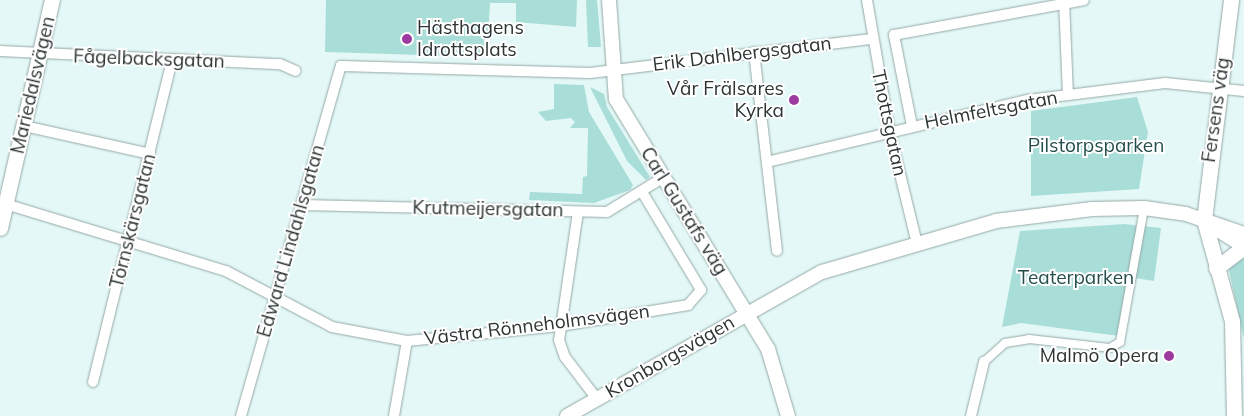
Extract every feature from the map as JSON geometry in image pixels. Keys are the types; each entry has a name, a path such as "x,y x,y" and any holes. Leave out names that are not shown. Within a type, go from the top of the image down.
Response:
{"main road":[{"name":"Mariedalsvägen","path":"0,228 3,204 24,126 52,0"},
{"name":"Fersens väg","path":"1204,220 1231,0"},
{"path":"1204,220 1234,339 1234,416"},
{"path":"1216,268 1244,246"}],"street":[{"name":"Carl Gustafs väg","path":"610,0 612,70 618,104 748,313 768,349 788,416"},
{"name":"Thottsgatan","path":"867,0 872,39 890,133 917,244"},
{"path":"1068,95 1064,2 1084,0"},
{"name":"Thottsgatan","path":"912,126 894,35 1064,2"},
{"name":"Erik Dahlbergsgatan","path":"612,70 872,39"},
{"name":"Fågelbacksgatan","path":"0,51 172,61 280,64 296,71"},
{"path":"754,52 777,252"},
{"name":"Törnskärsgatan","path":"93,382 172,61"},
{"name":"Edward Lindahlsgatan","path":"241,416 341,66 578,73 612,70"},
{"name":"Helmfeltsgatan","path":"767,162 912,126 1068,95 1165,84 1219,86 1244,90"},
{"path":"24,126 150,154"},
{"name":"Krutmeijersgatan","path":"302,205 607,212 664,177"},
{"name":"Carl Gustafs väg","path":"642,192 701,290"},
{"name":"Västra Rönneholmsvägen","path":"3,204 226,271 332,327 407,341 560,326 688,305 701,290"},
{"path":"971,416 984,362 1005,343 1029,339 1110,348 1120,342 1144,208"},
{"name":"Kronborgsvägen","path":"567,416 822,272 917,244 1027,215 1144,208 1204,220 1244,234"},
{"path":"578,212 560,326 564,357 597,399"},
{"path":"1204,220 1226,239 1244,246"},
{"path":"394,416 407,341"}],"green space":[{"name":"Hästhagens Idrottsplats","path":"326,0 577,0 576,27 516,22 516,3 490,3 487,57 325,52"},
{"path":"586,0 597,0 601,47 588,47"},
{"path":"554,84 584,85 589,112 633,185 630,190 594,203 529,200 530,192 582,194 583,177 587,176 588,128 570,128 575,122 571,118 546,121 538,112 554,109"},
{"path":"590,87 604,94 607,107 650,177 646,180 627,161"},
{"name":"Pilstorpsparken","path":"1137,97 1148,132 1139,189 1031,196 1031,111"},
{"name":"Teaterparken","path":"1124,224 1161,228 1154,281 1129,277 1119,336 1021,323 1002,327 1020,231"},
{"path":"1244,257 1244,339 1228,266"}],"place":[{"name":"Hästhagens Idrottsplats","path":"407,39"},
{"name":"Vår Frälsares Kyrka","path":"794,100"},
{"name":"Malmö Opera","path":"1169,356"}]}
